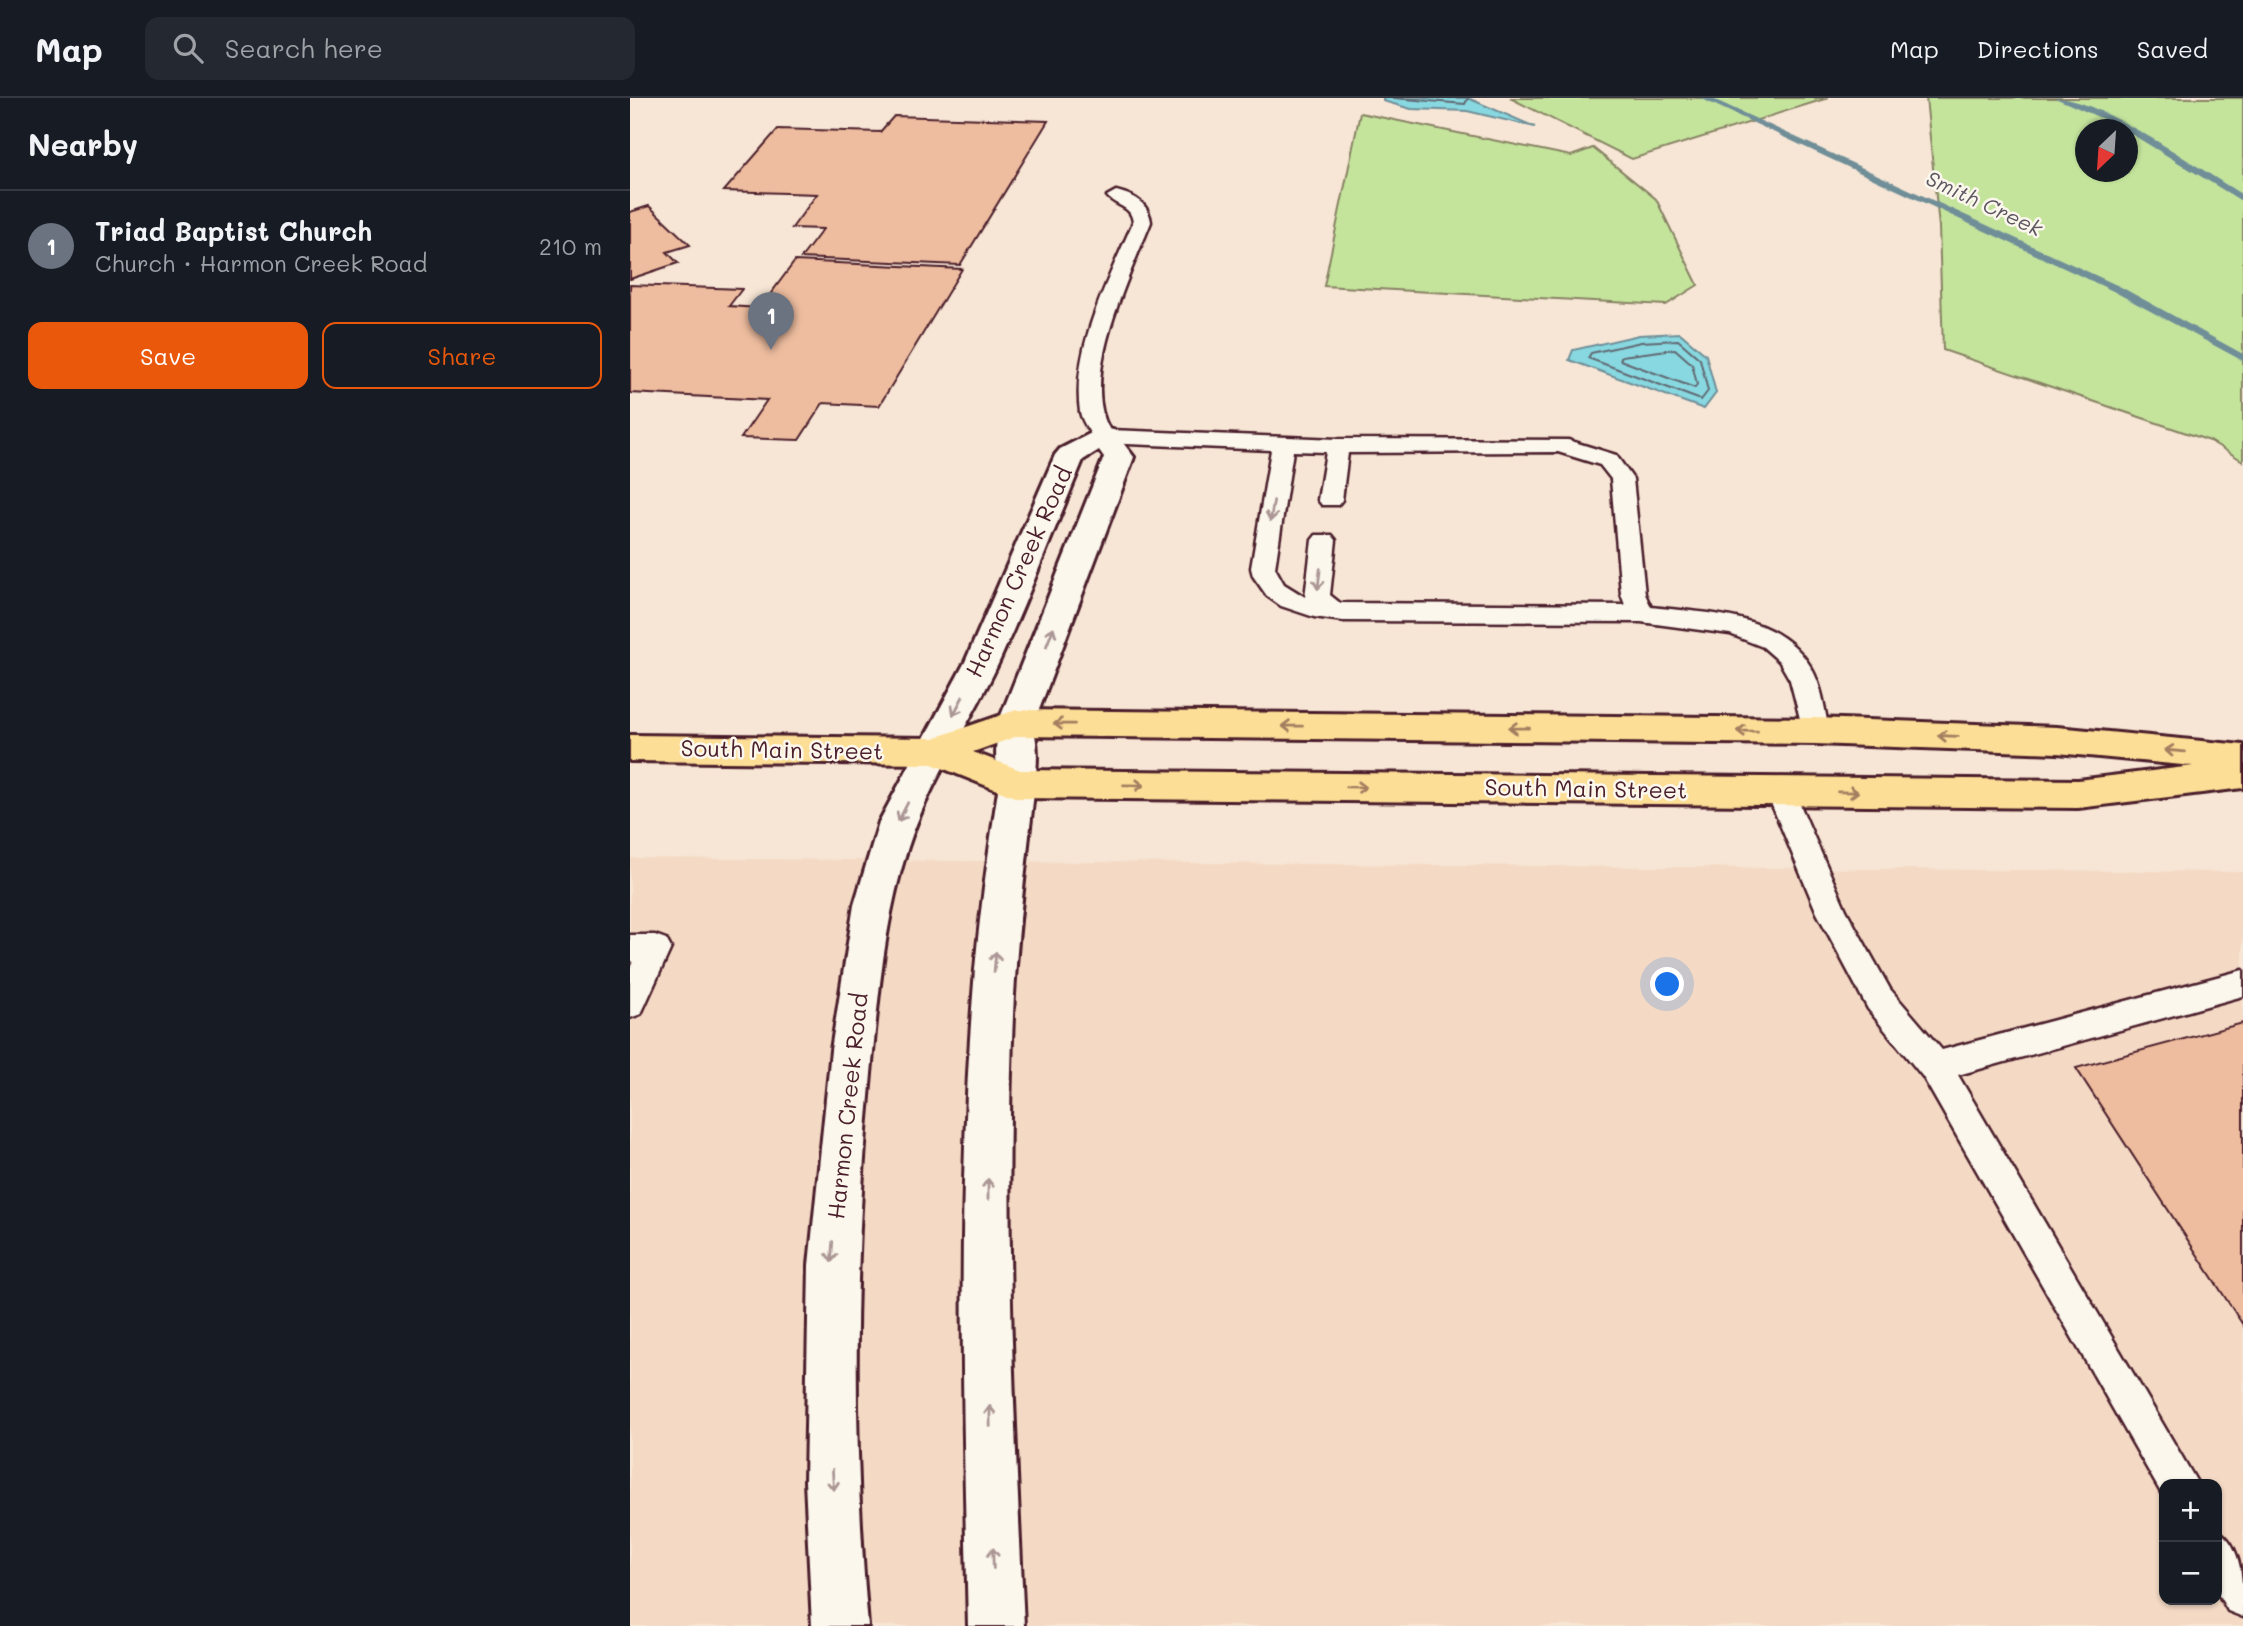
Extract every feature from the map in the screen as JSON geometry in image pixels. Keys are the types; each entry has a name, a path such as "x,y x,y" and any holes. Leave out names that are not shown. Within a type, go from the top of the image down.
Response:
{"main road":[{"name":"South Main Street","path":"630,748 935,751 1016,723 1815,731 2057,740 2243,758"},
{"name":"South Main Street","path":"935,751 1017,784 2078,794 2243,774"}],"street":[{"name":"Harmon Creek Road","path":"840,1626 829,1392 831,1273 840,1151 858,1004 886,857 898,822 982,662 1070,455 1103,436 1119,457 1016,723 1017,784 1002,878 992,987 988,1125 988,1307 996,1626"}],"lane":[{"path":"1116,196 1133,204 1141,213 1142,222 1100,330 1094,357 1091,415 1103,436 1338,446 1560,444 1608,460 1622,479 1633,594 1642,614"},
{"path":"1283,444 1264,557 1266,582 1297,604 1332,610 1371,612 1642,614 1724,624 1773,640 1801,673 1815,731"},
{"path":"1330,500 1338,446"},
{"path":"1324,540 1317,598 1332,610"},
{"path":"1780,791 1832,914 1872,987 1935,1067 2175,1479"},
{"path":"630,947 654,948 630,1004"},
{"path":"1935,1067 2243,984"},
{"path":"2222,1560 2243,1596"}],"shaded area":[{"path":"630,858 2243,872 2243,1626 630,1626"}],"green space":[{"path":"1510,98 1828,98 1632,159"},
{"path":"1926,98 2243,98 2243,461 2210,441 1943,350 1939,227"},
{"path":"1360,113 1571,156 1593,148 1656,199 1698,285 1666,305 1324,286"}],"water":[{"path":"1383,98 1468,98 1535,127 1467,111 1411,109 1383,101"},
{"path":"1680,333 1706,355 1716,393 1704,409 1569,360 1573,350 1639,335"}],"building":[{"path":"894,116 1048,121 960,265 801,258 823,229 792,228 817,194 724,191 778,129 880,132"},
{"path":"649,206 690,245 667,252 678,263 630,279 630,212"},
{"path":"795,261 962,269 879,406 823,403 799,440 741,438 767,400 630,393 630,285 742,289 729,306 760,308"},
{"path":"2243,1023 2243,1325 2076,1068"}],"waterway":[{"name":"Smith Creek","path":"1704,98 2117,289 2243,358"},
{"path":"2059,98 2115,121 2243,199"}],"place":[{"name":"Triad Baptist Church","path":"771,350"}]}
